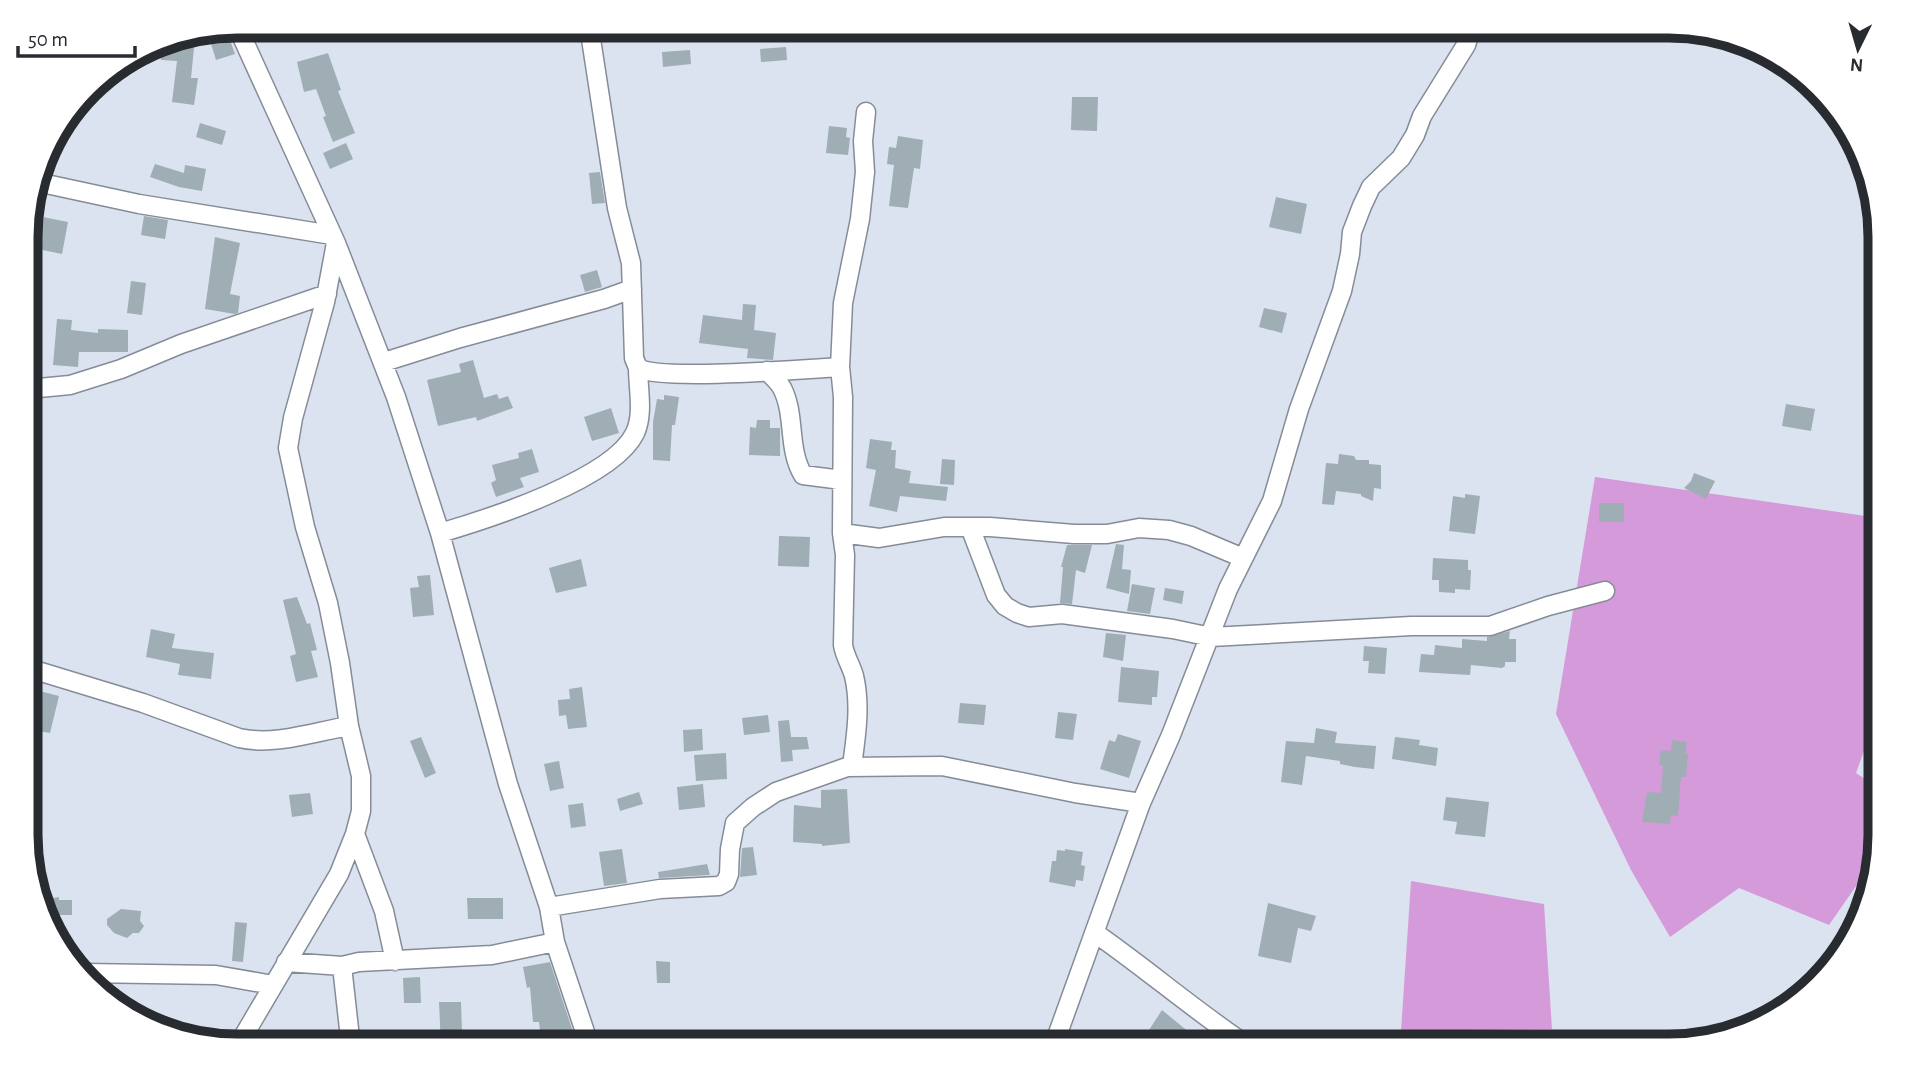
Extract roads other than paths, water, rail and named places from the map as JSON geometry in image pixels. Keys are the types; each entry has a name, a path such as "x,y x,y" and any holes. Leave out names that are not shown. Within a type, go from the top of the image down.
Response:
{"street":[{"path":"243,38 334,239 384,362 440,533 508,784 549,907 555,942 586,1034"},
{"path":"440,533 527,504 576,481 610,459 630,441 636,431 639,416 638,368 634,358 631,263 617,208 591,38"},
{"path":"1058,1034 1141,803 1211,637 1228,589 1272,501 1299,409 1342,291 1352,232 1362,206 1371,187 1401,158 1422,116 1468,38"},
{"path":"852,766 857,692 843,645 845,555 842,533 843,397 840,367 843,303 860,219 865,172 863,141 866,112"},
{"path":"46,184 139,204 334,239"},
{"path":"245,1034 339,874 361,811 361,776 349,726 328,603 305,527 288,447 293,418 327,294 334,239"},
{"path":"384,362 632,289"},
{"path":"38,388 69,385 108,373 181,344 327,294"},
{"path":"638,368 646,372 692,374 840,367"},
{"path":"767,371 780,385 786,399 792,447 803,475 842,480"},
{"path":"842,533 879,538 944,527 1074,534 1107,534 1139,528 1169,530 1191,536 1243,558"},
{"path":"970,527 996,595 1005,606 1017,613 1028,617 1062,614 1173,629 1211,637 1411,626 1490,626 1548,606 1605,591"},
{"path":"38,671 253,742 349,726"},
{"path":"549,907 660,889 719,886 726,882 729,874 730,849 736,823 753,807 776,792 852,766 942,766 1074,793 1141,803"},
{"path":"355,834 384,911 395,961"},
{"path":"1096,933 1229,1034"},
{"path":"286,962 342,966 359,962 492,955 555,942"},
{"path":"342,966 350,1034"},
{"path":"94,973 216,975 274,985"}]}
